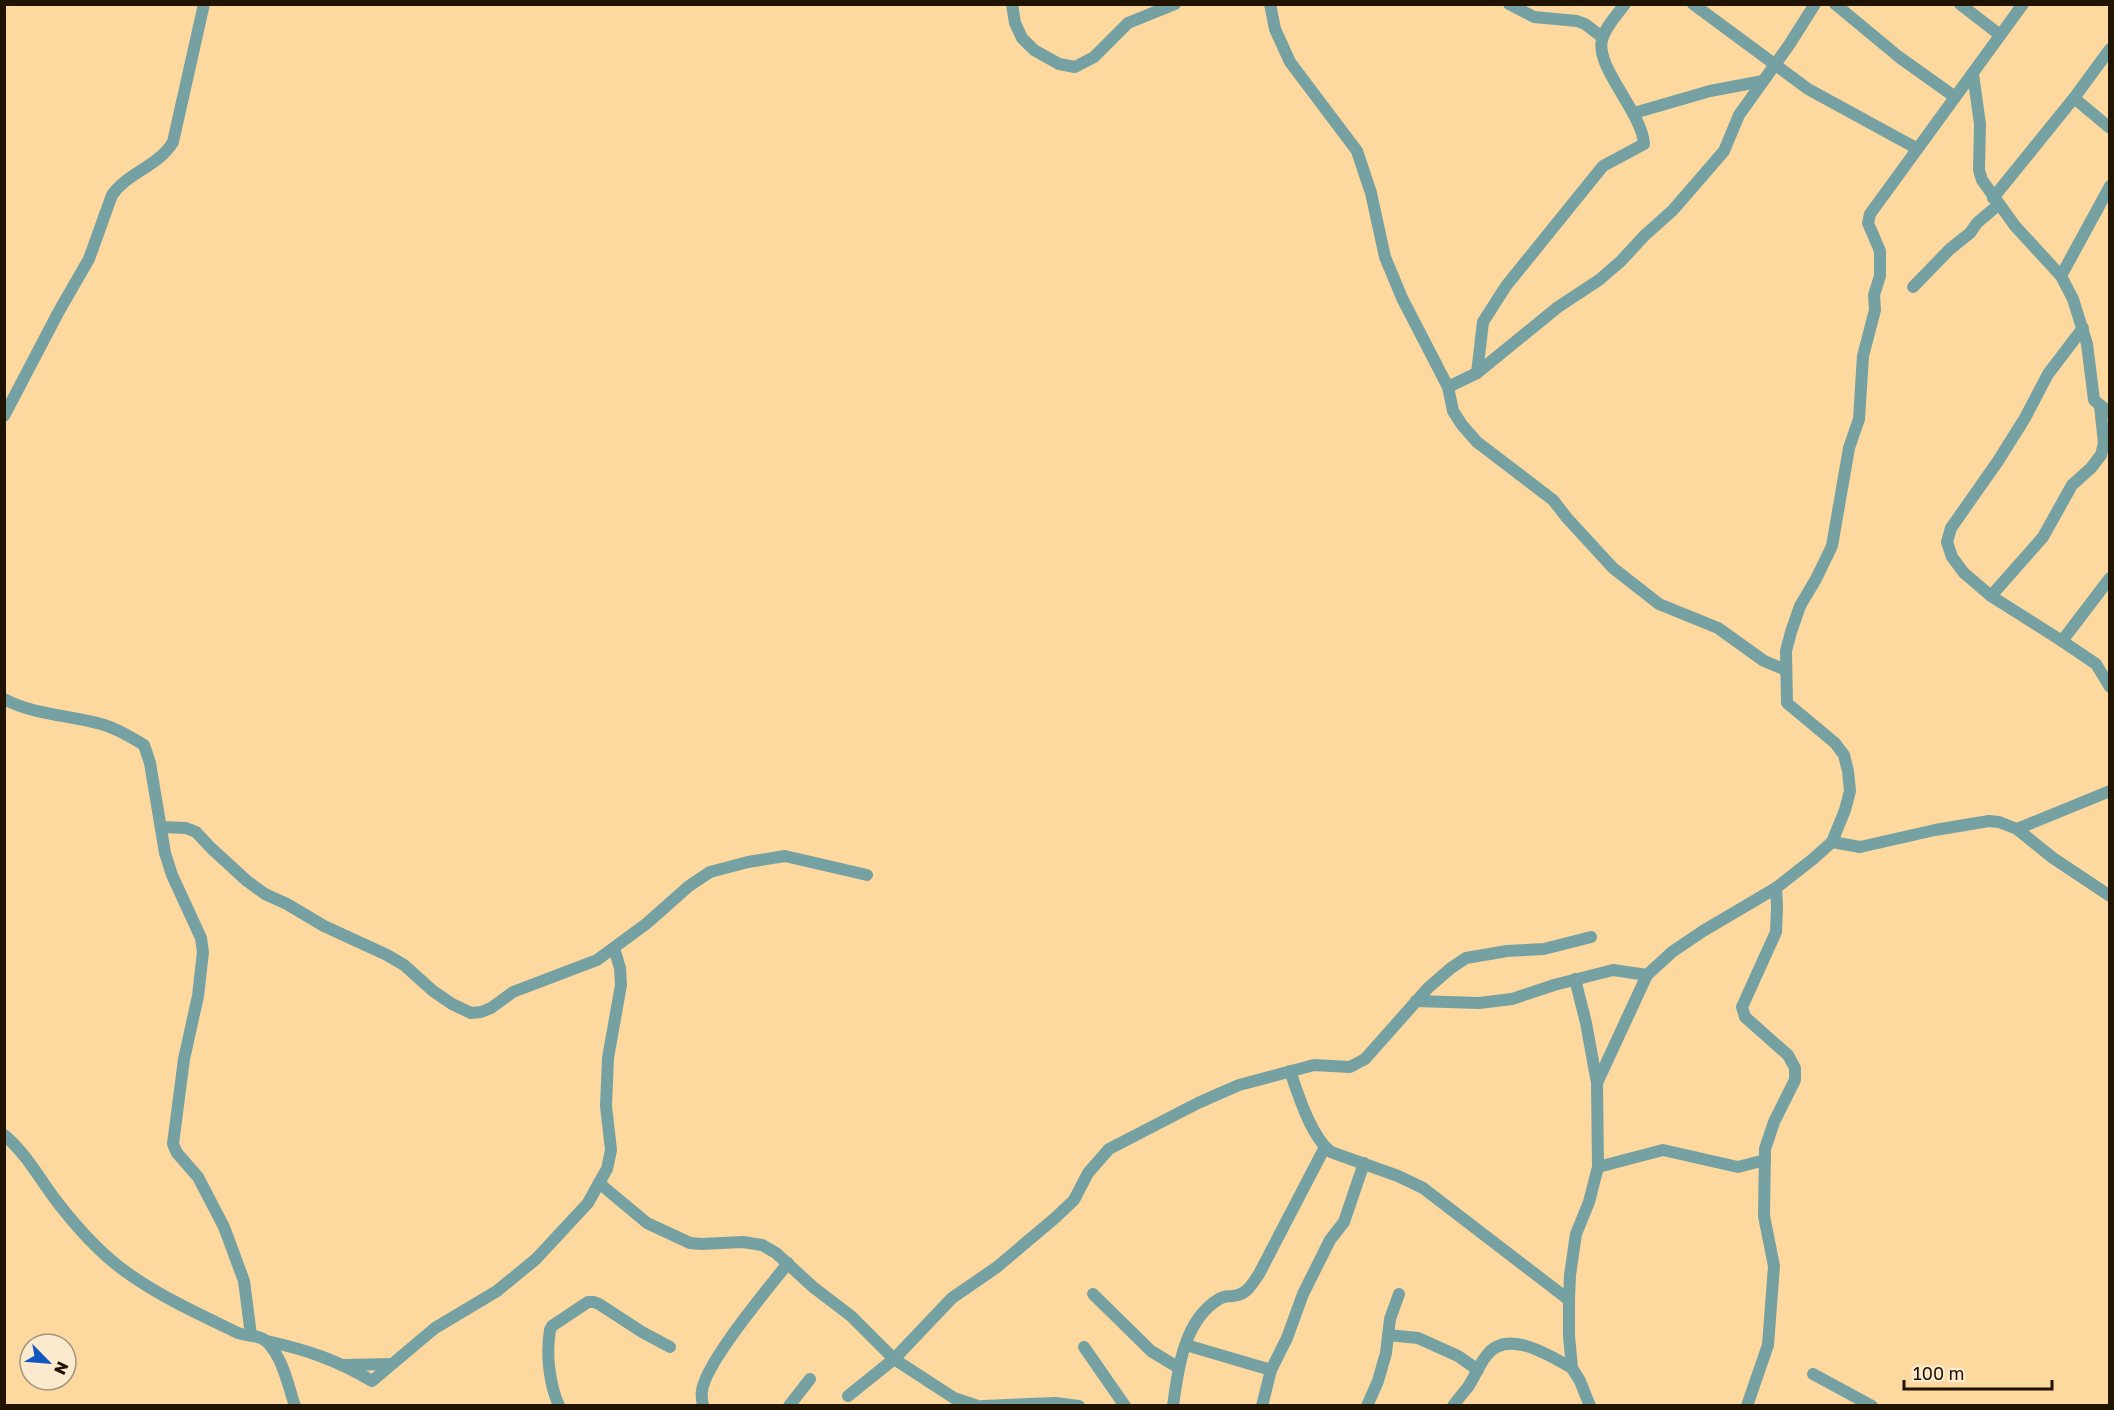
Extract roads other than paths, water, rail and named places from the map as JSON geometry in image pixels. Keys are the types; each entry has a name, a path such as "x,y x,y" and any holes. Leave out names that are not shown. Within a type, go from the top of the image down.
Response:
{"street":[{"path":"4,416 88,259 112,195 127,180 156,162 173,142 204,4"},
{"path":"1011,4 1015,23 1022,38 1034,50 1059,63 1075,67 1094,57 1128,23 1175,4"},
{"path":"1270,4 1275,29 1290,62 1357,151 1371,193 1385,257 1402,298 1448,387 1453,411 1462,425 1477,442 1553,500 1613,568 1659,604 1718,628 1764,661 1786,670"},
{"path":"1509,4 1534,17 1580,22 1602,37"},
{"path":"1477,373 1483,322 1506,286 1603,166 1644,144 1634,113 1609,71 1601,49 1602,37 1625,4"},
{"path":"1693,4 1808,89 1916,148"},
{"path":"1448,387 1477,373 1558,307 1611,270 1673,210 1724,151 1739,115 1815,4"},
{"path":"1835,4 1899,57 1956,97"},
{"path":"1960,4 2000,35"},
{"path":"1597,1083 1647,975 1672,952 1703,931 1776,888 1832,842 1845,810 1850,791 1844,755 1834,743 1787,703 1786,651 1800,606 1832,546 1849,448 1859,419 1863,356 1875,310 1874,295 1880,276 1880,251 1868,223 1870,214 1916,148 2023,4"},
{"path":"1913,287 1950,249 1970,233 2109,49"},
{"path":"1973,74 1980,124 1979,170 1982,180 2014,226 2061,276 2073,299 2083,327 2094,400 2105,410 2104,443 2101,455 2091,468 2072,485 2043,537 1991,596"},
{"path":"1634,113 1710,91 1763,81"},
{"path":"2074,98 2109,128"},
{"path":"2061,276 2109,186"},
{"path":"2083,327 2048,374 2025,418 1998,461 1951,528 1947,543 1952,558 1964,573 1991,596 2097,664 2109,687"},
{"path":"2062,641 2109,578"},
{"path":"4,699 53,715 103,725 144,745 150,763 165,853 172,875 201,938 203,952 198,996 182,1067 173,1144 177,1153 198,1177 224,1227 244,1281 251,1335"},
{"path":"2017,829 2109,791"},
{"path":"1832,842 1860,847 1935,830 1989,821 1999,822 2017,829 2053,858 2109,896"},
{"path":"162,827 186,828 196,832 247,881 265,894 324,926 387,955 404,965 433,991 471,1013 491,1008 501,998 513,992 597,960 646,924 688,886 710,872 748,862 785,856 867,875"},
{"path":"1747,1406 1768,1345 1771,1311 1774,1266 1764,1216 1765,1149 1774,1122 1795,1080 1795,1068 1788,1055 1745,1017 1742,1007 1776,932 1778,906 1776,888"},
{"path":"848,1396 894,1359 952,1298 997,1267 1055,1218 1074,1200 1089,1173 1109,1149 1198,1103 1239,1085 1314,1065 1350,1068 1365,1059 1435,981 1466,958 1507,951 1544,949 1591,937"},
{"path":"4,1135 29,1160 57,1202 92,1244 128,1274 172,1300 242,1334 307,1350 345,1365 372,1381 435,1328 496,1291 536,1259 588,1203 607,1169 611,1150 606,1106 608,1058 621,985 620,968 614,948"},
{"path":"1416,1001 1479,1003 1512,999 1575,979 1613,970 1647,975"},
{"path":"1575,979 1597,1083 1598,1167 1589,1202 1576,1234 1570,1275 1569,1336 1572,1368 1590,1406"},
{"path":"1290,1071 1310,1121 1325,1147 1331,1152 1398,1176 1423,1188 1473,1224 1500,1249 1569,1300"},
{"path":"1173,1406 1179,1368 1196,1321 1212,1303 1223,1296 1241,1295 1247,1292 1259,1274 1325,1147"},
{"path":"1598,1167 1663,1150 1738,1167 1765,1160"},
{"path":"1262,1406 1271,1370 1287,1338 1303,1294 1330,1240 1344,1222 1364,1163"},
{"path":"599,1183 647,1223 690,1243 743,1242 762,1245 776,1253 813,1287 851,1316 894,1359 954,1398 978,1406"},
{"path":"703,1406 702,1390 710,1369 788,1263"},
{"path":"1093,1294 1151,1351 1179,1368"},
{"path":"1366,1406 1378,1381 1386,1353 1390,1319 1399,1294"},
{"path":"559,1406 551,1374 550,1330 552,1326 588,1302 594,1302 670,1347"},
{"path":"1388,1335 1418,1338 1458,1356 1478,1370"},
{"path":"267,1341 281,1363 295,1406"},
{"path":"1453,1406 1488,1353 1500,1344 1508,1343 1537,1349 1572,1368"},
{"path":"1186,1345 1271,1370"},
{"path":"1084,1347 1125,1406"},
{"path":"345,1365 390,1364"},
{"path":"1813,1374 1872,1406"},
{"path":"789,1406 810,1379"},
{"path":"983,1406 1055,1404 1079,1406"}]}
